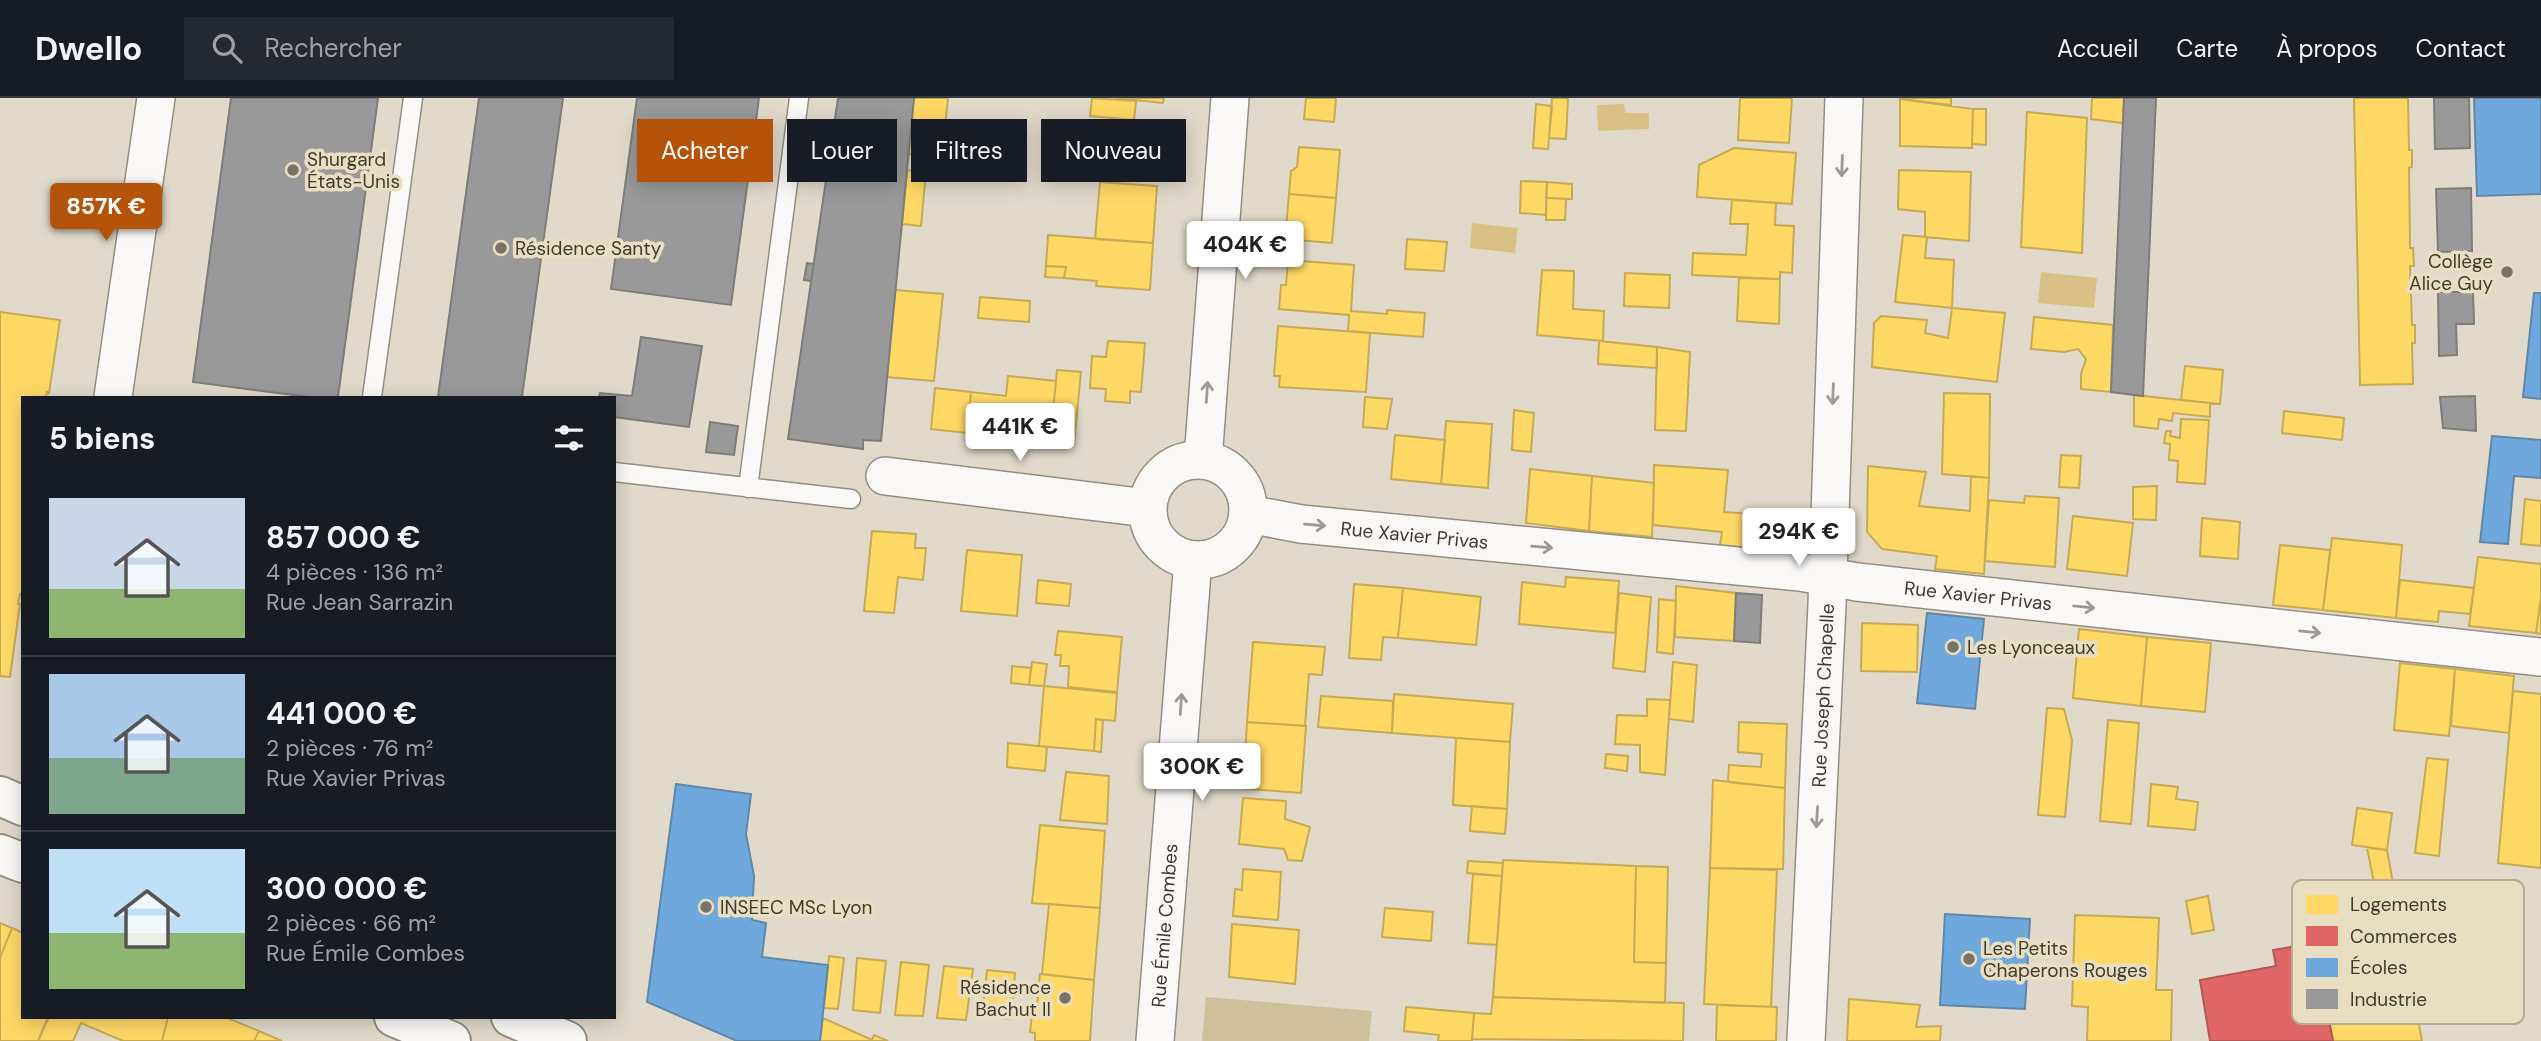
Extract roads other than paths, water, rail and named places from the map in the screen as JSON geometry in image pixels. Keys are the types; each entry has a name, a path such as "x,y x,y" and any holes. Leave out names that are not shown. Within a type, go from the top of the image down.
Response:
{"main road":[{"path":"0,796 21,805"},
{"path":"0,854 21,862"},
{"path":"399,1019 451,1041"},
{"path":"516,1019 567,1041"}],"street":[{"path":"113,396 156,98"},
{"path":"1203,460 1230,98"},
{"name":"Rue Joseph Chapelle","path":"1807,1041 1828,578 1844,98"},
{"path":"1203,460 1218,463 1231,472 1241,484 1247,498 1248,514 1245,529 1224,553 1209,559 1193,560 1166,549 1149,523 1147,508 1151,492 1159,478 1172,467 1186,461 1203,460"},
{"path":"885,476 1147,508"},
{"name":"Rue Xavier Privas","path":"1248,514 1301,524 1800,572 1828,578 2541,657"},
{"name":"Rue Émile Combes","path":"1155,1041 1193,560"}],"lane":[{"path":"372,396 413,98"},
{"path":"748,488 799,98"},
{"path":"616,472 851,499"}],"place":[{"name":"Shurgard États-Unis","path":"293,170"},
{"name":"Résidence Santy","path":"501,248"},
{"name":"Collège Alice Guy","path":"2507,272"},
{"name":"Les Lyonceaux","path":"1953,647"},
{"name":"INSEEC MSc Lyon","path":"706,907"},
{"name":"Les Petits Chaperons Rouges","path":"1969,959"},
{"name":"Résidence Bachut II","path":"1065,998"}]}
